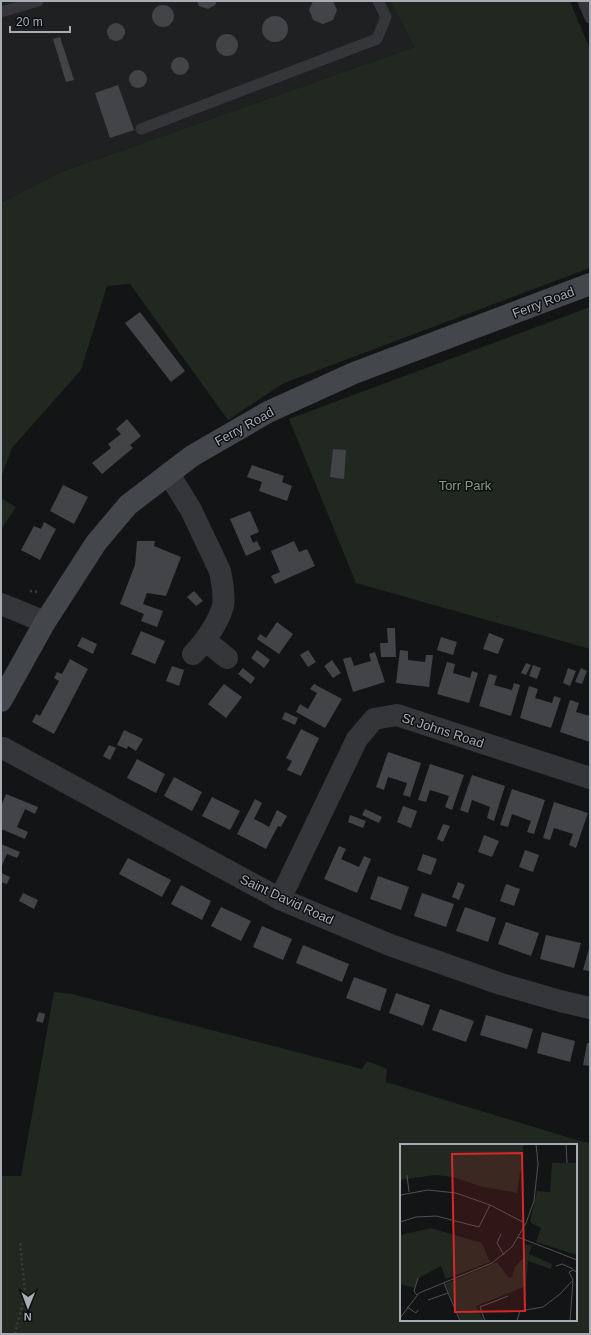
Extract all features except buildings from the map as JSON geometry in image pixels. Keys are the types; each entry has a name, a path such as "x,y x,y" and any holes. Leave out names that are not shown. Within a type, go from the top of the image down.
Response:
{"street":[{"name":"Ferry Road","path":"1,701 45,622 96,543 128,505 192,456 268,412 339,379 590,284"},
{"path":"169,474 192,510 220,571 222,582 223,605 200,647 227,658"},
{"path":"1,604 45,622"},
{"name":"St Johns Road","path":"280,899 357,739 374,719 397,715 590,778"},
{"name":"Saint David Road","path":"3,748 280,899 390,945 501,984 590,1008"}],"lane":[{"path":"1,12 38,1"},
{"path":"140,129 377,39 386,17 378,1"},
{"path":"583,1 590,18"}],"path":[{"path":"26,590 32,592 65,590"},
{"path":"15,1334 25,1293 20,1241"}],"shaded area":[{"path":"1,1 390,1 414,47 61,172 1,203"}],"green space":[{"path":"390,1 570,1 590,50 590,268 284,383 228,420 130,284 107,286 81,370 12,448 1,478 1,203 61,172 414,47"},
{"name":"Torr Park","path":"590,307 590,649 356,583 289,419"},
{"path":"1,498 16,507 1,530"},
{"path":"54,992 72,994 362,1069 367,1061 387,1069 386,1082 590,1143 590,1334 1,1334 1,1176 21,1176"}]}
